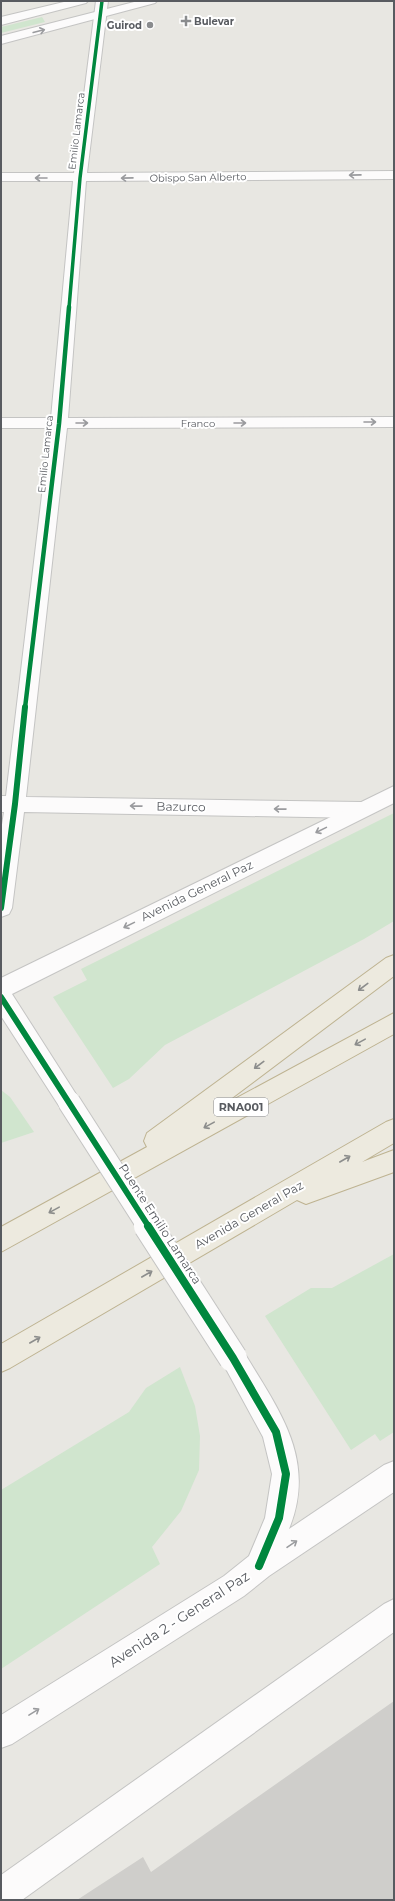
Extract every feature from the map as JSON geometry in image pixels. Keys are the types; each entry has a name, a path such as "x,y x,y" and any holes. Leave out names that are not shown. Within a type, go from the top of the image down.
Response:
{"highway":[{"path":"89,1192 394,964"},
{"name":"RNA001","path":"1,1240 394,1023"},
{"name":"Avenida General Paz","path":"1,1359 394,1130"},
{"path":"251,1214 394,1161"}],"street":[{"path":"1,21 82,1"},
{"path":"1,40 101,8 151,1"},
{"name":"Emilio Lamarca","path":"1,908 8,804 21,740 59,424 80,178 101,8"},
{"name":"Obispo San Alberto","path":"1,178 394,175"},
{"name":"Franco","path":"1,423 394,422"},
{"name":"Avenida General Paz","path":"1,989 394,794"},
{"name":"Bazurco","path":"8,804 361,810"},
{"name":"Puente Emilio Lamarca","path":"1,997 233,1358 276,1432 286,1474 279,1518 259,1566"},
{"name":"Avenida 2 - General Paz","path":"1,1733 234,1586 259,1566 394,1475"},
{"path":"1,1895 394,1614"}],"green space":[{"path":"42,17 45,22 1,33 1,27"},
{"path":"394,813 394,921 364,939 165,1045 129,1079 113,1088 53,997 87,980 81,969"},
{"path":"1,1090 10,1097 34,1132 1,1143"},
{"path":"394,1254 394,1432 380,1441 375,1434 351,1450 265,1316 311,1288 332,1288"},
{"path":"180,1367 195,1406 200,1436 199,1470 181,1511 152,1547 160,1564 1,1669 1,1490 129,1412 146,1388"}],"building":[{"path":"394,1701 394,1900 77,1900 143,1857 151,1872"}],"cycle path":[{"path":"1,908 15,804 21,741 59,424 80,178 102,1"},
{"path":"1,997 233,1358 276,1432 286,1474 279,1518 259,1566"}],"place":[{"name":"Bulevar","path":"186,21"},
{"name":"Guirod","path":"150,25"}]}
